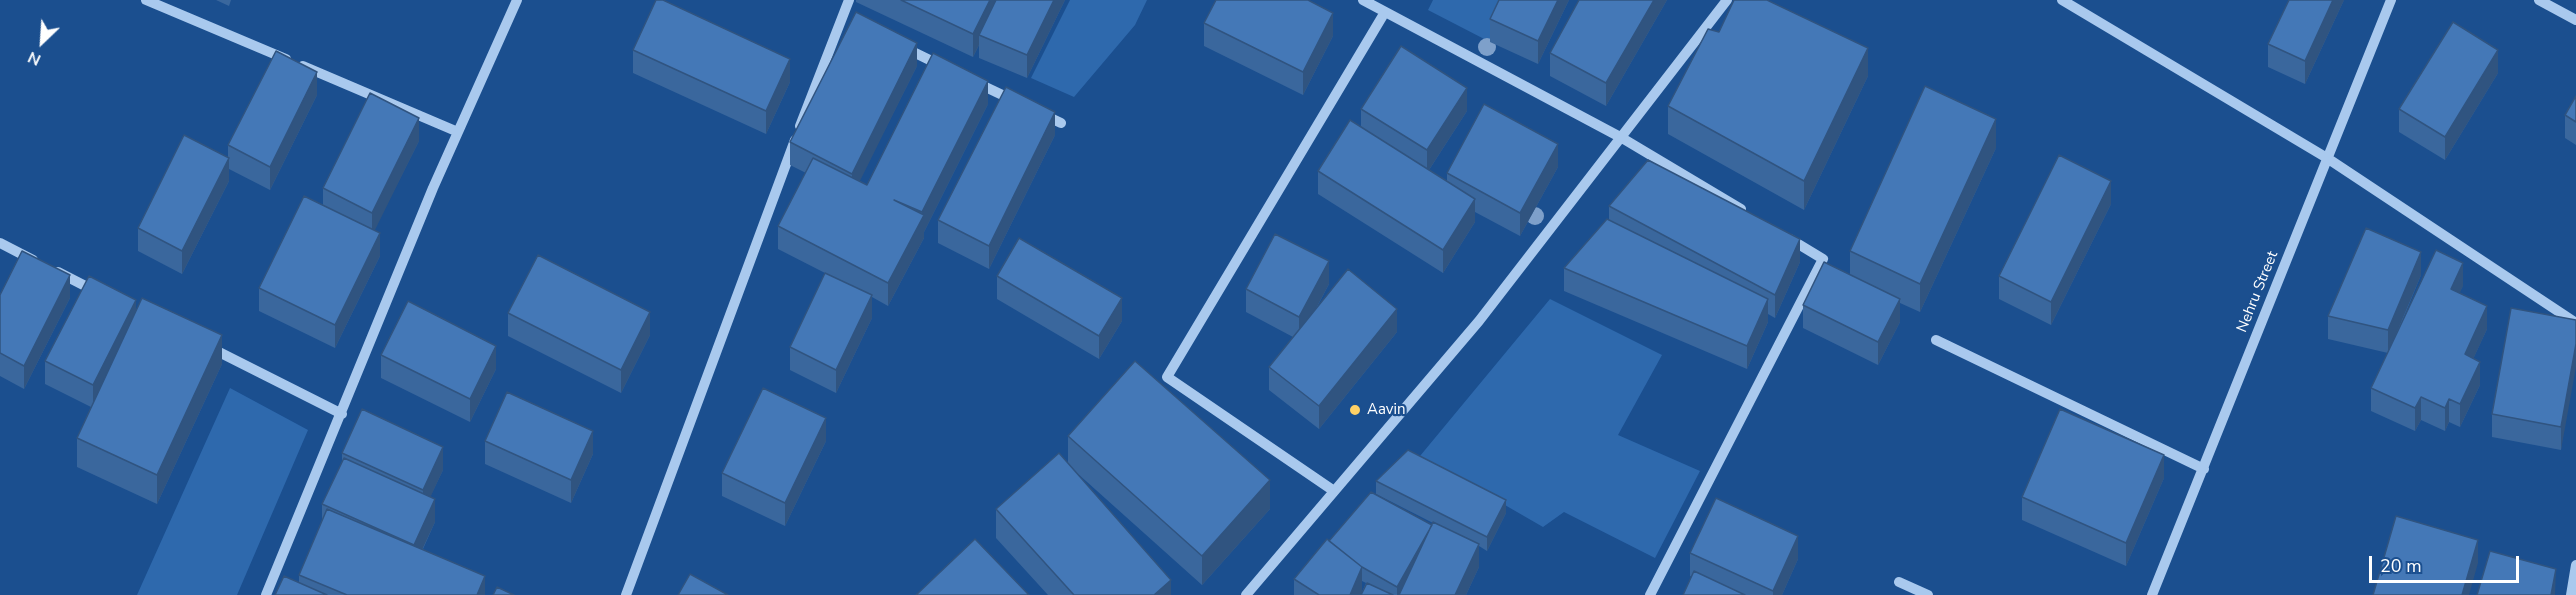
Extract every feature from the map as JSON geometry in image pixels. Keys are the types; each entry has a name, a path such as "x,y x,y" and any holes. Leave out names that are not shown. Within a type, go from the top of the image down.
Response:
{"street":[{"path":"146,0 458,132"},
{"path":"266,595 458,132 517,0"},
{"path":"626,595 846,19 849,0"},
{"path":"1363,0 1622,138 1753,216"},
{"path":"1246,595 1479,321 1727,0"},
{"path":"2062,0 2326,158 2576,323"},
{"name":"Nehru Street","path":"2152,595 2391,0"},
{"path":"2539,0 2576,20"},
{"path":"1334,491 1167,377 1385,12"},
{"path":"893,42 1061,123"},
{"path":"1650,595 1823,259 1783,235"},
{"path":"0,243 107,297"},
{"path":"1936,340 2204,469"},
{"path":"203,345 342,414"},
{"path":"2571,595 2576,565"},
{"path":"1899,582 1928,595"}],"shaded area":[{"path":"1070,0 1147,0 1135,25 1074,97 1031,78"},
{"path":"1433,0 1509,0 1490,42 1428,10"},
{"path":"1550,299 1662,355 1618,435 1700,471 1655,558 1564,512 1543,527 1420,456"},
{"path":"230,388 308,430 237,595 137,595"}],"building":[{"path":"656,0 663,0 790,59 766,111 633,50"},
{"path":"901,0 990,0 973,34"},
{"path":"996,0 1054,0 1027,55 979,35"},
{"path":"1216,0 1308,0 1333,13 1303,72 1204,23"},
{"path":"1499,0 1558,0 1538,41 1490,19"},
{"path":"1579,0 1654,0 1606,83 1550,53"},
{"path":"1734,0 1767,0 1868,48 1804,181 1668,106 1708,29 1719,32"},
{"path":"2289,0 2333,0 2305,61 2268,44"},
{"path":"856,12 917,43 852,174 790,142"},
{"path":"2453,22 2498,50 2445,137 2399,109"},
{"path":"1401,46 1467,88 1427,150 1361,109"},
{"path":"276,51 317,72 270,167 228,145"},
{"path":"933,53 988,81 922,212 894,200 924,215 888,283 778,226 813,158 867,185"},
{"path":"1925,86 1996,119 1920,284 1850,251"},
{"path":"1006,87 1055,112 989,246 938,220"},
{"path":"370,93 419,118 372,213 323,188"},
{"path":"2576,96 2576,122 2565,115"},
{"path":"1484,104 1558,144 1520,213 1447,173"},
{"path":"1350,120 1475,199 1443,250 1318,171"},
{"path":"184,135 229,158 182,251 138,228"},
{"path":"2059,155 2111,181 2051,302 1999,276"},
{"path":"1648,160 1800,239 1775,295 1609,206"},
{"path":"304,196 380,233 335,325 259,288"},
{"path":"1607,219 1768,299 1747,346 1564,268"},
{"path":"2366,228 2421,252 2388,330 2328,316"},
{"path":"1275,234 1329,261 1299,317 1246,289"},
{"path":"1019,238 1122,298 1099,336 997,276"},
{"path":"2436,250 2463,263 2451,289 2487,306 2465,354 2480,362 2460,404 2449,399 2445,408 2421,397 2415,408 2371,388"},
{"path":"22,251 70,275 24,366 0,353 0,295"},
{"path":"538,255 650,312 621,370 508,313"},
{"path":"1824,262 1900,299 1878,342 1803,305"},
{"path":"1348,269 1397,309 1319,406 1269,367"},
{"path":"825,273 872,295 836,370 790,347"},
{"path":"89,276 136,300 93,385 45,361"},
{"path":"142,298 222,335 157,475 77,438"},
{"path":"408,301 496,346 470,399 381,355"},
{"path":"2511,308 2576,320 2576,344 2561,427 2492,414"},
{"path":"1135,361 1270,480 1202,556 1068,436"},
{"path":"763,388 826,418 785,503 722,473"},
{"path":"507,392 593,431 571,480 485,441"},
{"path":"362,409 443,447 423,490 342,453"},
{"path":"2060,409 2164,455 2126,543 2022,497"},
{"path":"1408,450 1506,500 1487,537 1376,481"},
{"path":"1059,453 1171,580 1154,595 1074,595 996,509"},
{"path":"344,458 435,499 414,545 322,504"},
{"path":"1371,492 1432,525 1397,587 1362,567 1329,541"},
{"path":"1716,498 1798,536 1773,591 1690,553"},
{"path":"327,509 485,576 477,595 347,595 299,575"},
{"path":"2396,516 2478,540 2462,595 2373,595"},
{"path":"1433,522 1479,544 1455,595 1399,595"},
{"path":"975,539 1029,595 916,595"},
{"path":"1327,539 1362,567 1350,595 1319,595 1294,579"},
{"path":"2490,551 2556,569 2551,595 2477,595"},
{"path":"1694,571 1745,595 1683,595"},
{"path":"690,574 728,595 678,595"},
{"path":"284,576 327,595 275,595"},
{"path":"1367,583 1393,595 1361,595"},
{"path":"497,587 514,595 493,595"}],"place":[{"name":"Aavin","path":"1355,410"}]}
